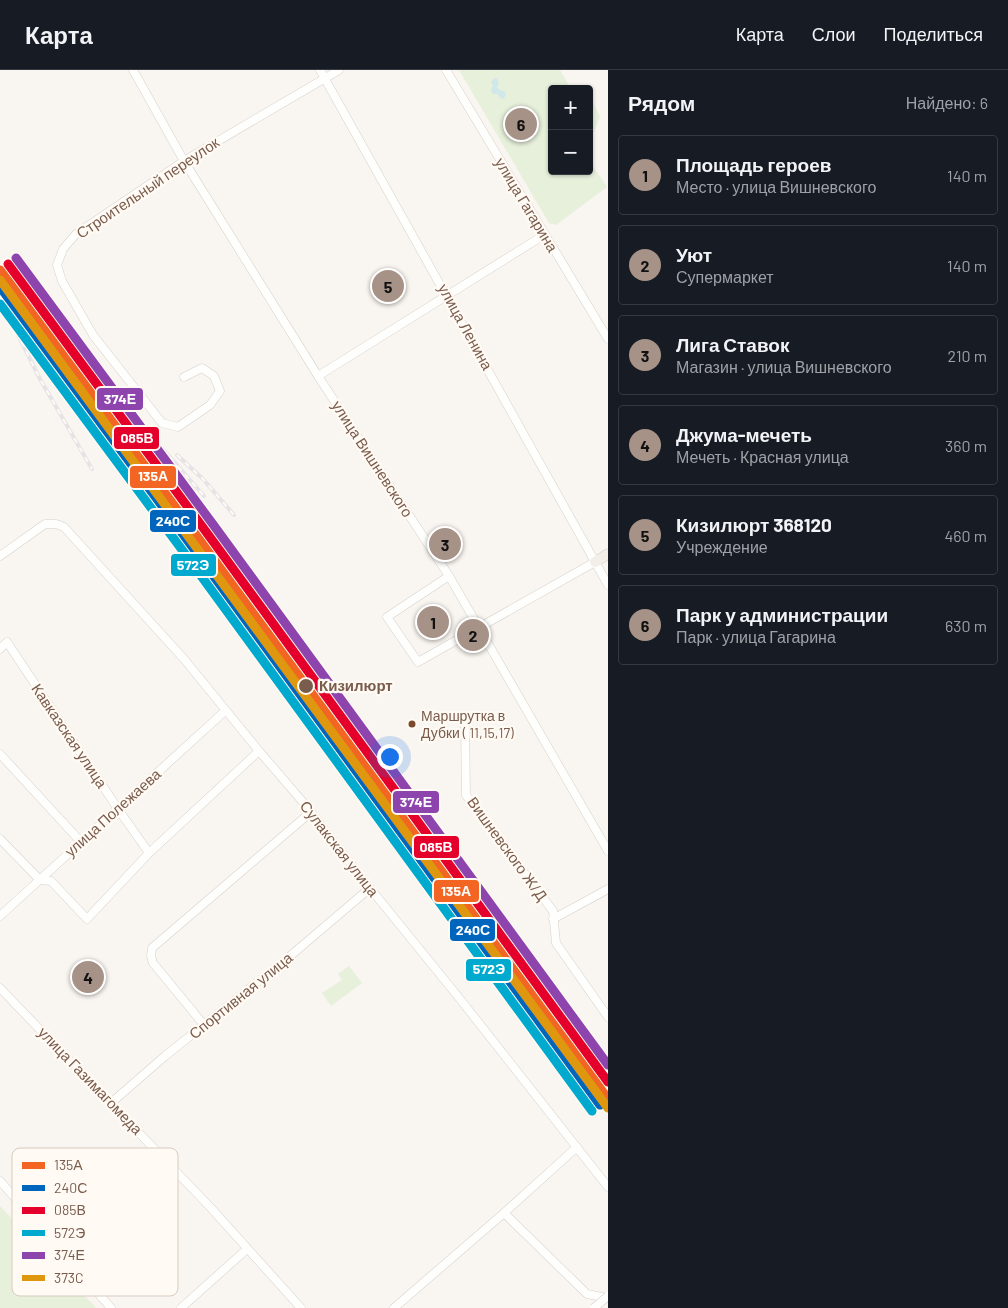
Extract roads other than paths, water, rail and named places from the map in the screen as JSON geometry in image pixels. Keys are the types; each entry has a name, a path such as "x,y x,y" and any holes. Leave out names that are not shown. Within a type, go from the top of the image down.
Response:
{"main road":[{"path":"595,562 608,554"}],"street":[{"name":"улица Вишневского","path":"133,70 184,161 318,376 449,576 608,851"},
{"name":"улица Ленина","path":"320,70 608,585"},
{"name":"Строительный переулок","path":"184,377 202,368 214,376 220,391 210,405 178,427 162,423 93,335 62,280 57,265 63,249 76,234 184,161 339,70"},
{"name":"улица Гагарина","path":"446,70 608,339"},
{"path":"318,376 544,235"},
{"name":"Сулакская улица","path":"0,556 45,524 56,524 64,527 184,659 311,812 608,1187"},
{"path":"449,576 387,616 418,662 595,562"},
{"name":"Кавказская улица","path":"0,649 7,642 149,853"},
{"name":"улица Полежаева","path":"0,916 226,710"},
{"name":"Вишневского Ж/Д","path":"465,722 466,795 553,911 556,943 608,1017"},
{"path":"0,839 40,880 51,880 87,919 149,853 259,751"},
{"path":"0,754 81,842"},
{"path":"204,1025 153,962 151,956 152,948 311,812"},
{"name":"Спортивная улица","path":"111,1103 165,1056 289,957 370,888"},
{"path":"553,919 608,889"},
{"name":"улица Газимагомеда","path":"0,988 154,1148"},
{"path":"394,1308 577,1147"},
{"name":"улица Газимагомеда","path":"178,1173 301,1308"},
{"path":"0,1181 12,1195"},
{"path":"504,1213 587,1294 608,1297"},
{"path":"181,1308 247,1248"},
{"path":"100,1296 110,1308"},
{"path":"594,1308 608,1297"}],"water":[{"path":"497,78 499,83 497,87 506,94 504,99 500,98 498,94 493,94 491,90 493,86 491,82"}],"railway":[{"path":"0,303 40,379 92,469"},
{"path":"127,408 204,496"},
{"path":"177,455 203,479 234,515"}],"place":[{"name":"Парк у администрации","path":"521,124"},
{"name":"Кизилюрт 368120","path":"388,286"},
{"name":"Лига Ставок","path":"445,544"},
{"name":"Площадь героев","path":"433,622"},
{"name":"Уют","path":"473,635"},
{"name":"Кизилюрт","path":"306,686"},
{"name":"Маршрутка в Дубки ( 11,15,17)","path":"412,724"},
{"name":"Джума-мечеть","path":"88,977"}]}
